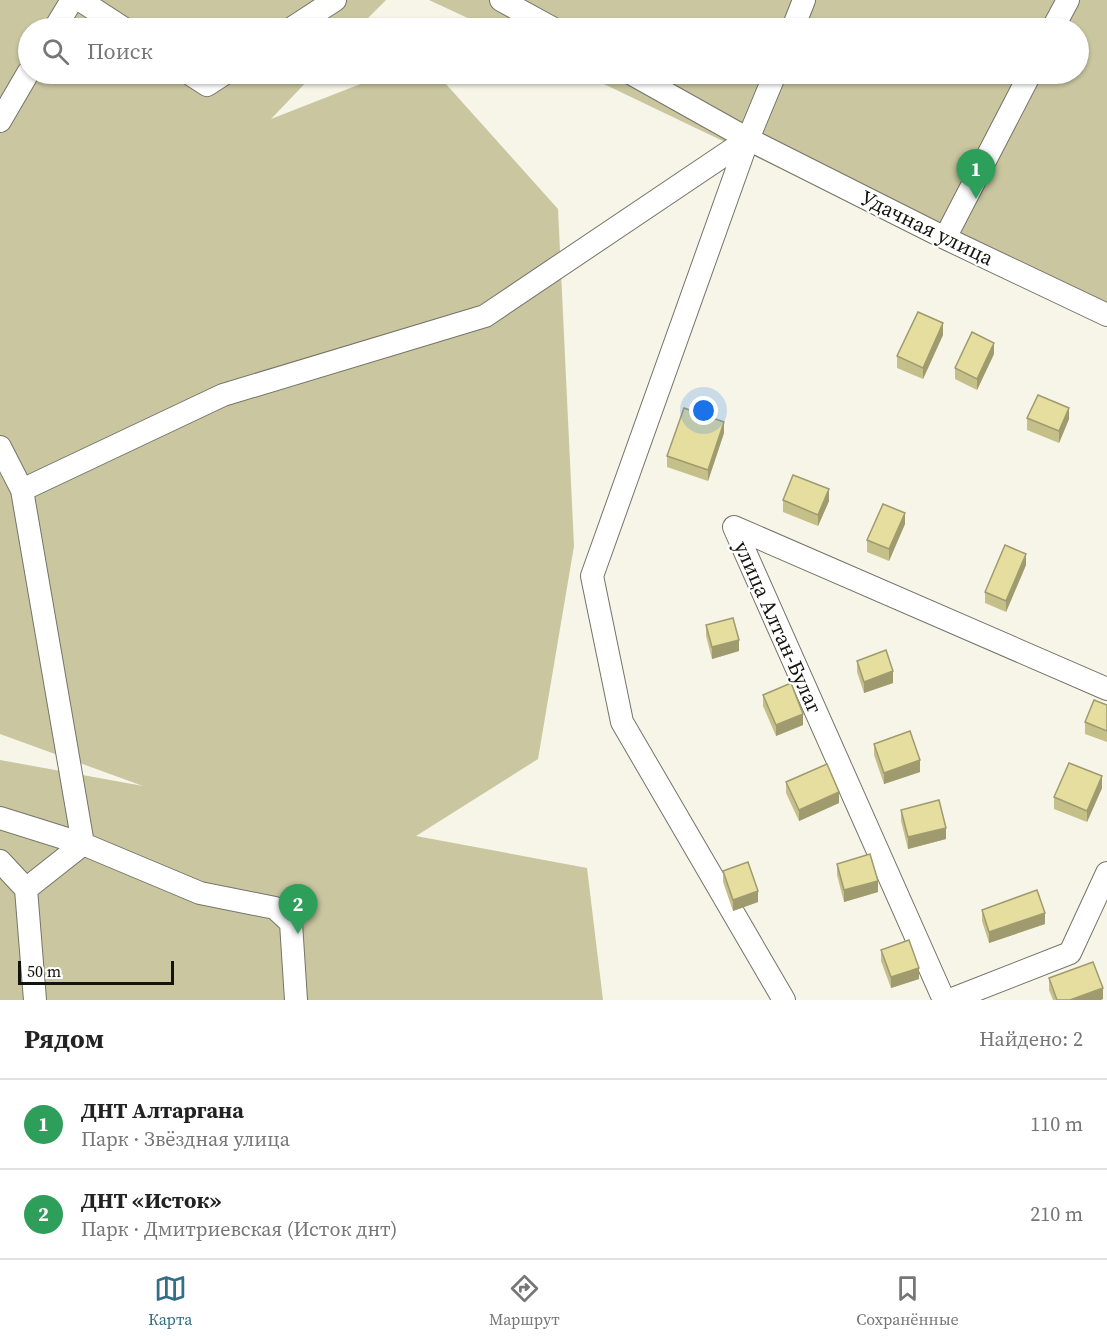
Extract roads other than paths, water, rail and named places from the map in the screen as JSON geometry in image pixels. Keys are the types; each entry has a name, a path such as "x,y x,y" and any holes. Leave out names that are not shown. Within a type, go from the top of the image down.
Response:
{"street":[{"path":"61,18 72,0"},
{"path":"80,0 108,18"},
{"path":"307,18 334,0"},
{"path":"501,0 534,18"},
{"path":"797,18 804,0"},
{"path":"1058,18 1068,0"},
{"path":"0,121 22,84"},
{"name":"Удачная улица","path":"650,84 748,139 945,238 1107,315"},
{"path":"771,84 748,139 592,576 622,722 784,1000"},
{"path":"945,238 1025,84"},
{"path":"22,490 224,395 485,316 748,139"},
{"path":"0,447 22,490 83,844"},
{"name":"улица Алтан-Булаг","path":"944,1000 734,527 1107,690"},
{"path":"0,818 83,844 200,893 275,908 291,923 296,1000"},
{"path":"26,889 83,844"},
{"path":"0,861 26,889 35,1000"},
{"path":"950,1000 1070,953 1107,873"}],"place":[{"name":"ДНТ Алтаргана","path":"976,199"},
{"name":"ДНТ «Исток»","path":"298,934"}]}
